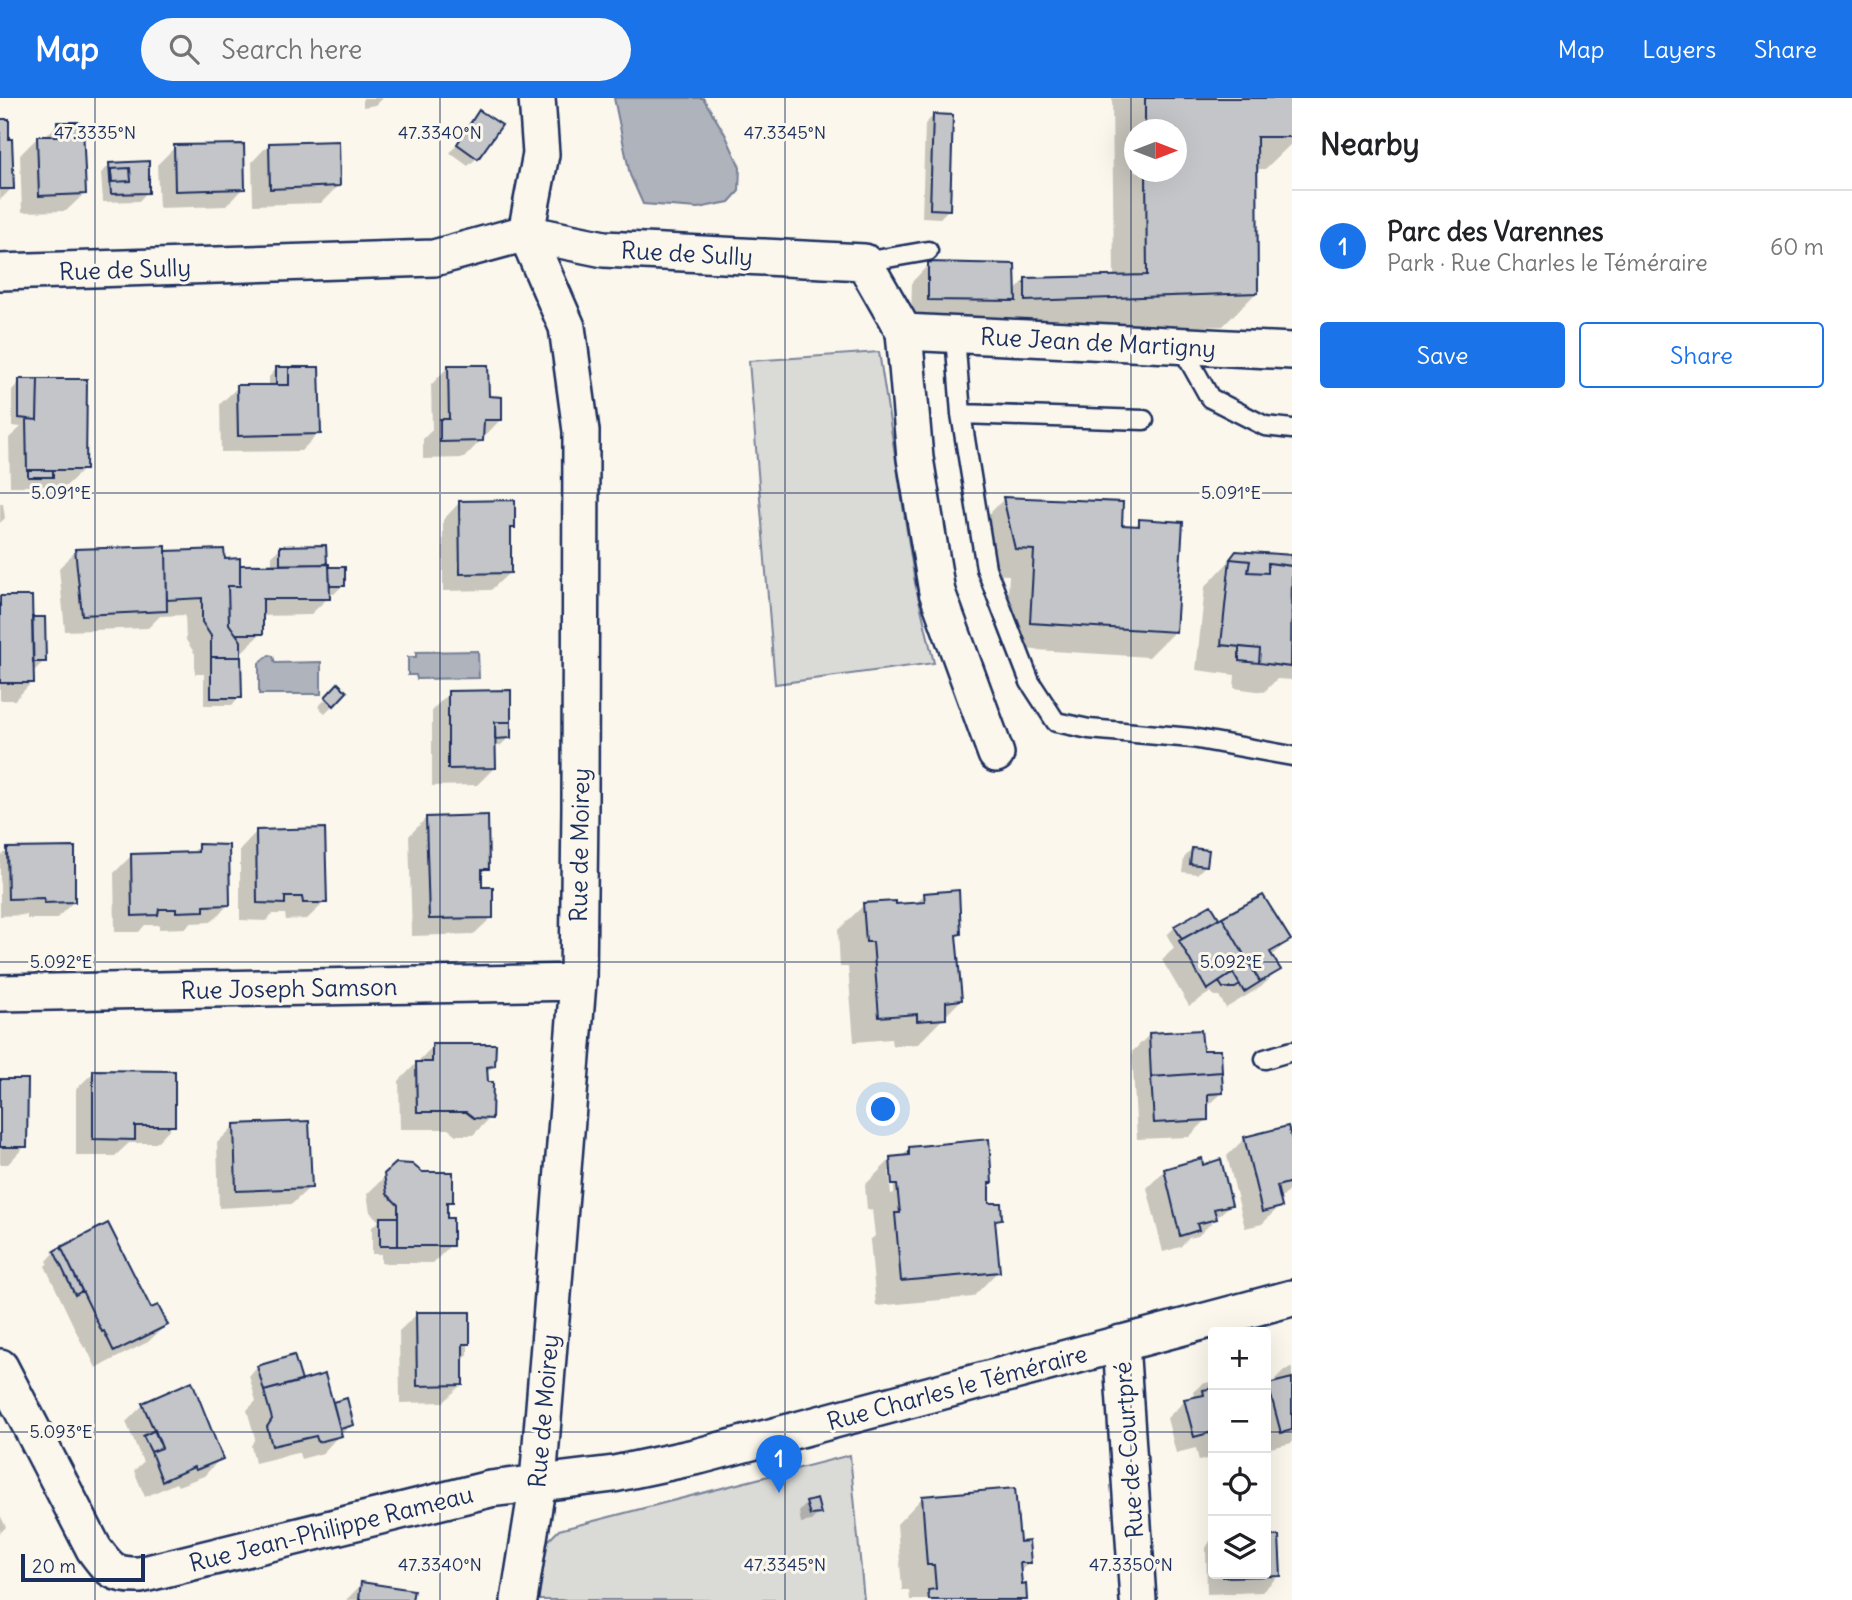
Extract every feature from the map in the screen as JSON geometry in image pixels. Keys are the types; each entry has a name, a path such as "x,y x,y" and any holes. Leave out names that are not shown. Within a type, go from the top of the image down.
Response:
{"street":[{"path":"526,233 541,154 537,98"},
{"name":"Rue de Sully","path":"0,272 434,258 526,233 604,249 864,262"},
{"name":"Rue de Moirey","path":"519,1600 538,1482 578,982 581,431 567,327 526,233"},
{"path":"864,262 904,332 915,458 937,592 996,754"},
{"name":"Rue Jean de Martigny","path":"904,332 1292,351"},
{"name":"Rue Joseph Samson","path":"0,993 578,982"},
{"name":"Rue Charles le Téméraire","path":"538,1482 614,1474 699,1456 1292,1298"},
{"name":"Rue de Courtpré","path":"1121,1343 1138,1600"},
{"name":"Rue Jean-Philippe Rameau","path":"0,1367 94,1549 108,1569 129,1588 139,1575 491,1489 538,1482"}],"lane":[{"path":"864,262 929,251"},
{"path":"956,335 961,414 986,568 1030,682 1056,722 1089,729 1192,738 1292,756"},
{"path":"1181,346 1210,398 1265,426 1292,429"},
{"path":"961,414 1144,420"},
{"path":"1265,1059 1292,1051"}],"shaded area":[{"path":"614,98 703,98 725,134 740,167 739,191 729,202 698,208 643,204 630,175"},
{"path":"879,352 915,583 934,663 775,684 749,361"},
{"path":"478,651 479,678 417,679 416,675 408,675 408,657 416,657 416,652"},
{"path":"269,655 273,656 275,663 321,662 321,694 259,694 259,663"},
{"path":"850,1455 864,1600 538,1600 547,1542 559,1530"}],"building":[{"path":"1145,98 1292,98 1292,137 1257,137 1258,293 1025,301 1025,278 1147,275 1146,182 1187,182 1187,119 1145,119"},
{"path":"479,110 502,125 478,159 457,144"},
{"path":"933,114 953,115 950,210 930,209"},
{"path":"0,119 9,119 14,189 0,189"},
{"path":"57,122 78,122 83,126 86,194 39,196 37,136 57,136"},
{"path":"339,141 340,186 270,189 269,143"},
{"path":"244,144 245,189 175,191 174,145"},
{"path":"149,161 149,193 111,194 109,163","holes":["130,168 131,181 112,182 111,169"]},
{"path":"130,168 131,181 112,182 111,169"},
{"path":"928,262 1015,264 1016,301 928,300"},
{"path":"448,365 488,365 489,396 502,397 502,420 484,420 483,441 440,442 440,419 449,419"},
{"path":"276,367 289,367 289,385 276,385"},
{"path":"289,367 319,367 321,434 238,436 237,385 289,385"},
{"path":"19,379 38,379 37,420 19,418"},
{"path":"38,379 87,379 86,470 27,470 26,419 37,420"},
{"path":"28,470 53,470 53,477 28,477"},
{"path":"1003,497 1123,502 1122,525 1139,526 1139,519 1183,522 1176,632 1030,623 1034,550 1015,549"},
{"path":"515,500 515,528 511,528 511,573 460,574 459,501"},
{"path":"326,545 327,564 280,565 280,546"},
{"path":"166,546 167,611 82,615 75,549"},
{"path":"224,549 225,559 240,558 240,586 228,586 229,624 241,641 241,657 211,657 211,636 202,622 202,598 167,600 166,551"},
{"path":"1236,551 1292,555 1292,566 1268,563 1268,573 1248,572 1250,561 1230,559"},
{"path":"1230,559 1250,561 1248,572 1268,573 1268,563 1292,566 1291,667 1259,663 1260,649 1221,645"},
{"path":"329,564 330,599 263,599 263,634 236,634 229,624 228,586 240,586 240,565"},
{"path":"329,567 345,567 345,586 330,586"},
{"path":"0,596 32,596 34,683 0,683"},
{"path":"32,617 45,617 46,662 33,662"},
{"path":"1239,647 1260,649 1259,663 1239,661"},
{"path":"211,657 241,657 242,698 211,698"},
{"path":"338,683 347,692 334,706 325,697"},
{"path":"511,690 511,722 495,722 496,768 448,769 448,691"},
{"path":"495,722 511,722 511,738 495,739"},
{"path":"488,815 489,869 482,869 482,887 493,887 493,918 429,919 426,817"},
{"path":"325,828 327,903 303,903 302,897 285,897 285,904 257,903 256,830"},
{"path":"198,844 229,845 230,905 204,906 204,911 176,912 176,909 159,909 158,915 132,916 131,854 198,852"},
{"path":"75,847 75,902 44,903 44,898 8,899 7,848"},
{"path":"1192,848 1209,850 1207,866 1190,864"},
{"path":"959,890 961,934 956,935 962,1000 946,1002 946,1019 917,1021 917,1014 879,1017 873,942 866,942 863,903 925,902 924,893"},
{"path":"1263,895 1291,940 1270,952 1281,970 1260,982 1222,917"},
{"path":"1211,905 1219,918 1182,939 1174,926"},
{"path":"1222,917 1260,982 1244,992 1233,973 1207,990 1179,941"},
{"path":"1233,973 1240,985 1223,988 1219,982"},
{"path":"1201,1030 1203,1050 1221,1050 1222,1072 1151,1077 1149,1033"},
{"path":"432,1044 496,1044 495,1066 487,1067 488,1082 493,1082 492,1119 474,1118 466,1112 417,1112 416,1062 432,1062"},
{"path":"93,1070 175,1071 175,1126 135,1126 135,1140 93,1139"},
{"path":"1222,1072 1223,1093 1208,1094 1208,1120 1154,1123 1151,1077"},
{"path":"0,1079 28,1079 27,1147 0,1147"},
{"path":"309,1121 312,1188 236,1191 234,1124"},
{"path":"1288,1126 1292,1140 1292,1182 1277,1186 1282,1207 1262,1212 1244,1137"},
{"path":"989,1139 992,1183 989,1183 989,1203 1001,1203 1002,1219 995,1220 1000,1272 901,1281 895,1213 900,1213 897,1185 892,1185 890,1157 909,1155 909,1147"},
{"path":"1202,1158 1203,1165 1221,1159 1232,1205 1214,1209 1217,1219 1197,1224 1199,1230 1180,1236 1164,1169"},
{"path":"396,1163 412,1164 422,1172 453,1172 453,1202 447,1202 447,1218 453,1218 453,1246 398,1246 398,1205 387,1194 384,1174"},
{"path":"380,1217 398,1217 398,1246 380,1246"},
{"path":"108,1223 151,1308 158,1305 168,1325 114,1352 61,1247"},
{"path":"61,1247 82,1291 75,1295 54,1251"},
{"path":"416,1312 470,1312 470,1344 463,1344 463,1385 417,1386"},
{"path":"294,1355 302,1381 264,1391 257,1366"},
{"path":"325,1374 342,1436 318,1442 316,1436 272,1446 267,1427 272,1419 264,1391"},
{"path":"1292,1378 1292,1430 1281,1433 1271,1395 1271,1383"},
{"path":"192,1381 223,1459 196,1470 194,1467 162,1481 151,1452 162,1448 142,1403"},
{"path":"1208,1389 1208,1433 1194,1437 1184,1399 1204,1395 1203,1390"},
{"path":"347,1398 354,1425 340,1429 333,1402"},
{"path":"155,1430 162,1448 151,1452 143,1436"},
{"path":"1015,1488 1020,1542 1029,1541 1031,1563 1020,1563 1022,1584 1026,1583 1027,1600 929,1600 928,1590 936,1589 934,1565 927,1565 922,1496"},
{"path":"817,1499 821,1514 810,1515 806,1502"},
{"path":"1271,1536 1279,1536 1281,1576 1271,1576"},
{"path":"361,1582 414,1590 412,1600 359,1600"}],"place":[{"name":"Parc des Varennes","path":"779,1493"}]}
